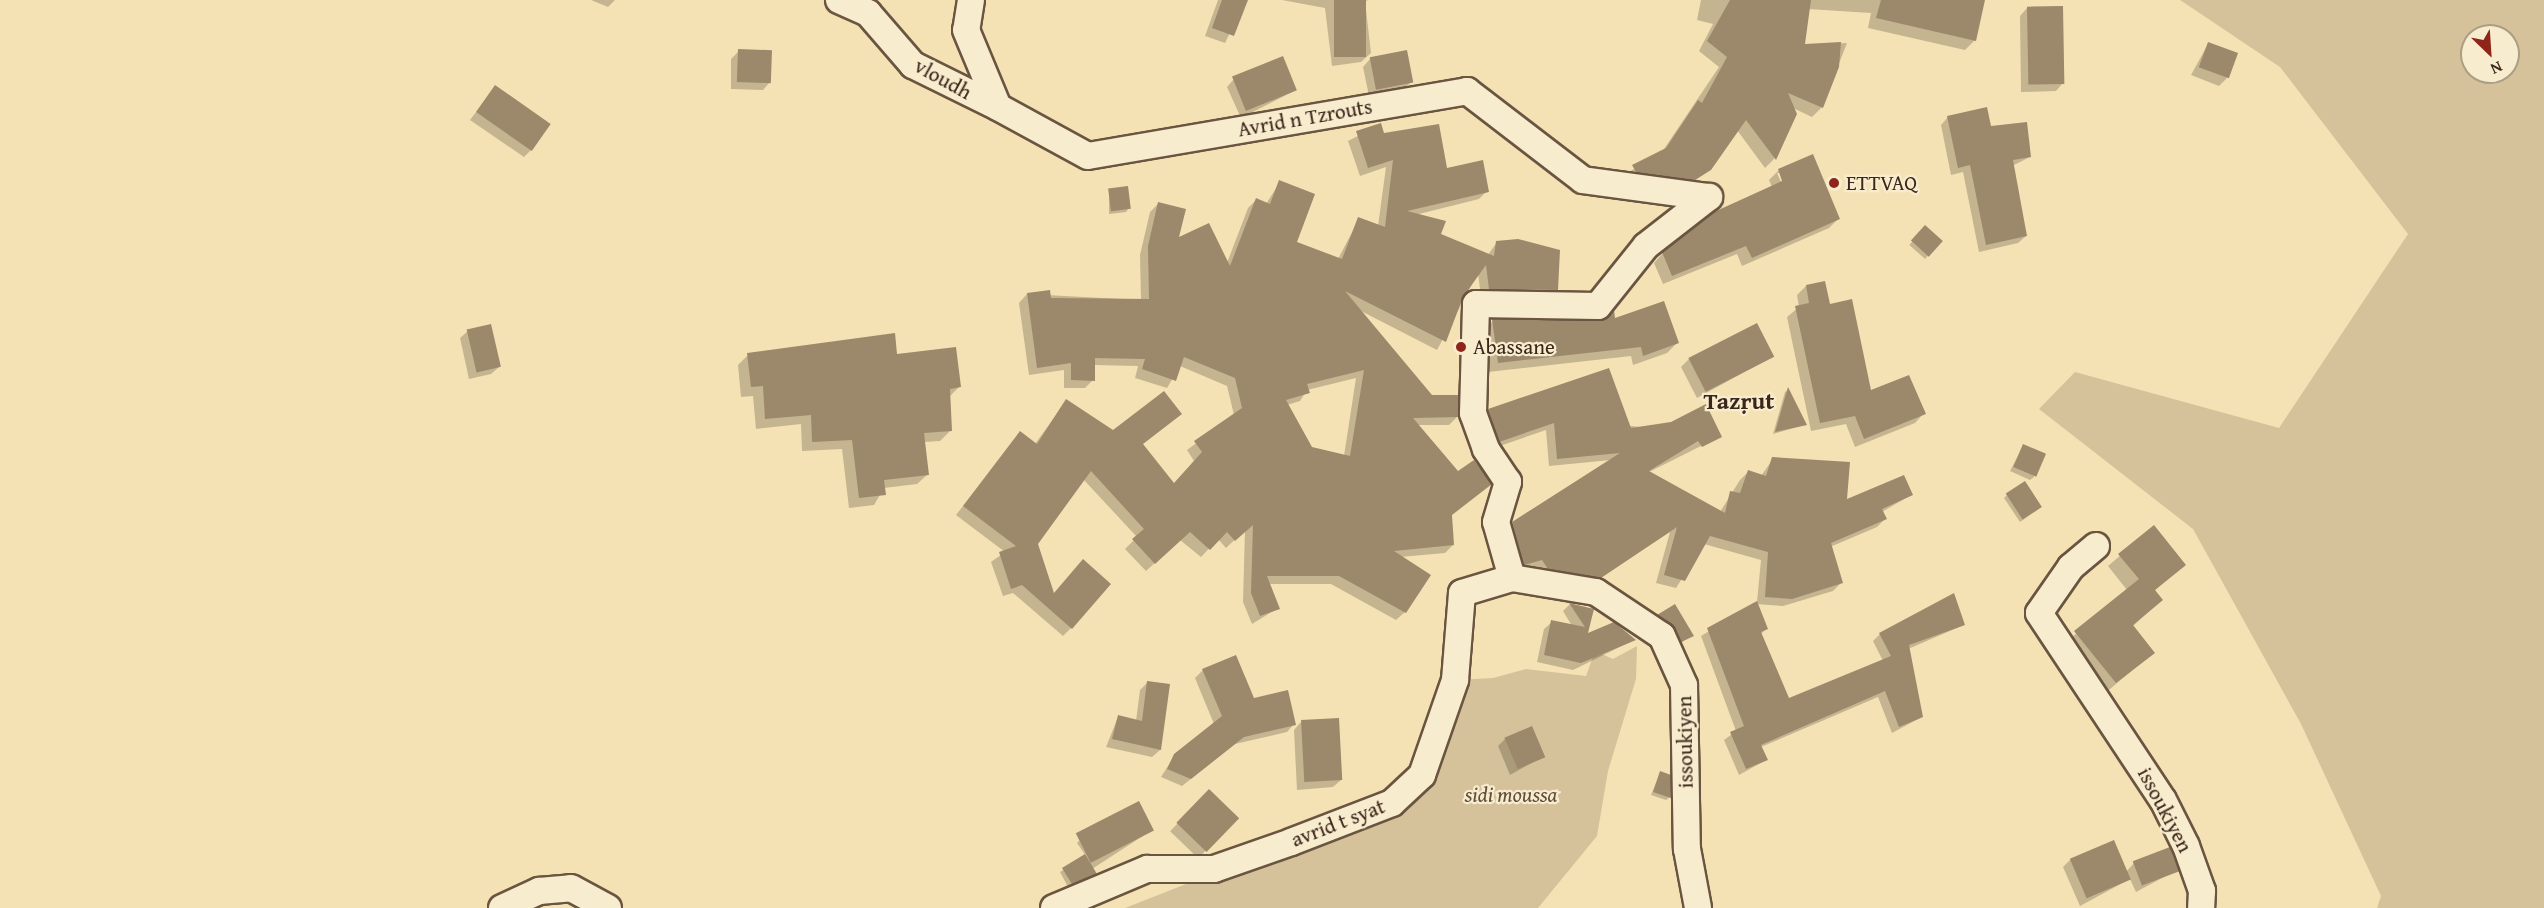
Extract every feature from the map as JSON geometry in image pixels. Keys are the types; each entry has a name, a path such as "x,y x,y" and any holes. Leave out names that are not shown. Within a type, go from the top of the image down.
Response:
{"street":[{"name":"vloudh","path":"839,0 868,13 913,65 998,107"},
{"path":"971,0 966,30 998,107"},
{"name":"Avrid n Tzrouts","path":"998,107 1088,156 1467,90 1583,180 1708,197 1647,246 1598,306 1476,304 1473,413 1486,449 1508,482 1496,522 1512,578"},
{"name":"issoukiyen","path":"2096,546 2071,567 2039,613 2163,800 2186,846 2202,891 2201,908"},
{"name":"avrid t syat","path":"1054,908 1147,869 1214,869 1392,803 1422,775 1455,680 1462,593 1512,578"},
{"name":"issoukiyen","path":"1512,578 1596,592 1662,636 1684,685 1687,849 1698,908"},
{"path":"502,908 539,891 571,888 608,908"}],"green space":[{"path":"2180,0 2544,0 2544,908 2377,908 2381,896 2301,724 2193,529 2039,409 2075,372 2279,428 2408,234 2280,67"},
{"name":"sidi moussa","path":"1637,646 1636,679 1608,771 1597,836 1538,908 1125,908 1372,811 1400,817 1455,680 1493,678 1526,669 1586,676 1595,651 1613,659"}],"building":[{"path":"1222,0 1248,0 1234,36 1212,28"},
{"path":"1334,0 1366,0 1366,57 1334,57"},
{"path":"1730,0 1811,0 1805,44 1841,42 1839,67 1823,108 1788,93 1797,114 1776,160 1746,120 1711,170 1695,180 1636,172 1632,165 1666,148 1698,100 1702,103 1727,57 1707,41"},
{"path":"1881,0 1985,0 1976,41 1876,18"},
{"path":"2063,6 2064,84 2028,85 2027,7"},
{"path":"2208,42 2238,53 2229,78 2199,67"},
{"path":"738,49 772,50 771,83 737,82"},
{"path":"1407,50 1413,82 1376,90 1370,57"},
{"path":"1283,56 1297,90 1246,111 1232,77"},
{"path":"495,85 551,124 532,151 476,112"},
{"path":"1987,107 1991,126 2027,122 2031,157 2013,160 2027,236 1986,245 1970,165 1958,168 1947,116"},
{"path":"1381,123 1384,133 1439,124 1447,168 1483,160 1489,192 1407,211 1446,221 1441,234 1494,256 1496,241 1518,239 1560,250 1558,290 1489,289 1486,265 1463,297 1446,342 1345,291 1432,395 1458,395 1459,417 1413,418 1458,471 1474,460 1492,484 1452,515 1454,545 1394,551 1431,575 1406,613 1339,576 1267,576 1280,609 1260,616 1251,593 1253,525 1235,541 1227,532 1210,550 1190,532 1155,564 1132,539 1144,529 1091,471 1038,544 1054,593 1083,559 1111,584 1072,629 1022,585 1011,589 999,552 1016,546 963,506 1020,431 1037,444 1066,399 1113,430 1164,391 1182,414 1143,444 1174,483 1202,452 1194,441 1242,408 1235,378 1184,357 1176,381 1142,369 1145,359 1095,358 1095,381 1071,380 1071,363 1037,368 1027,293 1050,290 1051,298 1149,299 1148,246 1158,202 1186,209 1179,237 1209,223 1230,266 1256,198 1270,204 1279,180 1315,194 1297,242 1342,259 1358,217 1385,227 1393,160 1368,168 1356,131","holes":["1364,370 1350,456 1312,447 1286,400 1310,393 1307,384"]},
{"path":"1813,154 1840,219 1752,258 1746,246 1672,276 1662,252 1714,212 1782,181 1778,169"},
{"path":"1128,186 1131,209 1111,211 1108,188"},
{"path":"1925,225 1943,241 1929,257 1911,241"},
{"path":"1825,281 1830,304 1852,299 1871,390 1909,375 1926,414 1864,439 1855,416 1820,423 1795,306 1809,303 1806,285"},
{"path":"1664,301 1679,343 1643,356 1641,347 1498,363 1492,319 1598,321 1614,310 1615,318"},
{"path":"1757,323 1774,357 1706,392 1688,358"},
{"path":"491,324 501,367 477,372 467,330"},
{"path":"895,333 897,354 956,347 961,387 950,389 952,431 924,433 929,475 884,480 886,495 859,498 852,440 812,442 811,415 765,419 763,386 751,387 747,353"},
{"path":"1609,368 1631,428 1671,422 1706,404 1722,437 1702,447 1698,441 1649,471 1725,513 1730,491 1740,493 1748,470 1766,476 1772,457 1850,462 1847,499 1904,475 1913,495 1882,509 1887,519 1831,543 1843,583 1792,599 1765,597 1768,552 1710,536 1685,581 1664,575 1677,527 1601,578 1548,569 1542,560 1524,565 1512,522 1620,453 1557,459 1554,423 1499,442 1488,409"},
{"path":"1788,387 1807,425 1775,432"},
{"path":"2023,444 2046,454 2036,477 2013,467"},
{"path":"2025,481 2042,507 2023,520 2006,494"},
{"path":"2154,525 2186,565 2155,590 2163,600 2133,625 2155,653 2116,683 2074,631 2139,579 2118,554"},
{"path":"1954,593 1965,625 1909,645 1923,717 1899,727 1885,691 1761,745 1768,760 1746,769 1730,732 1744,726 1707,628 1757,601 1768,629 1761,632 1789,698 1891,656 1879,633"},
{"path":"1569,603 1594,609 1588,633 1614,622 1636,640 1581,663 1544,655 1551,620 1585,627"},
{"path":"1675,604 1694,636 1681,642 1671,624 1657,615"},
{"path":"1236,655 1254,698 1288,690 1296,725 1244,737 1191,779 1167,769 1174,754 1222,716 1202,669"},
{"path":"1147,681 1170,684 1161,750 1112,739 1118,715 1142,721"},
{"path":"1339,718 1342,780 1304,782 1301,720"},
{"path":"1532,726 1545,757 1518,769 1504,738"},
{"path":"1660,771 1671,775 1671,798 1653,792"},
{"path":"1209,789 1239,818 1207,852 1176,823"},
{"path":"1139,801 1154,830 1091,863 1076,833"},
{"path":"2114,840 2131,880 2087,898 2070,859"},
{"path":"2170,847 2179,871 2142,886 2133,861"},
{"path":"1085,854 1097,874 1072,884 1062,868"}],"place":[{"name":"ETTVAQ","path":"1834,183"},
{"name":"Abassane","path":"1461,347"}],"district":[{"name":"Tazṛut","path":"1739,401"}]}
